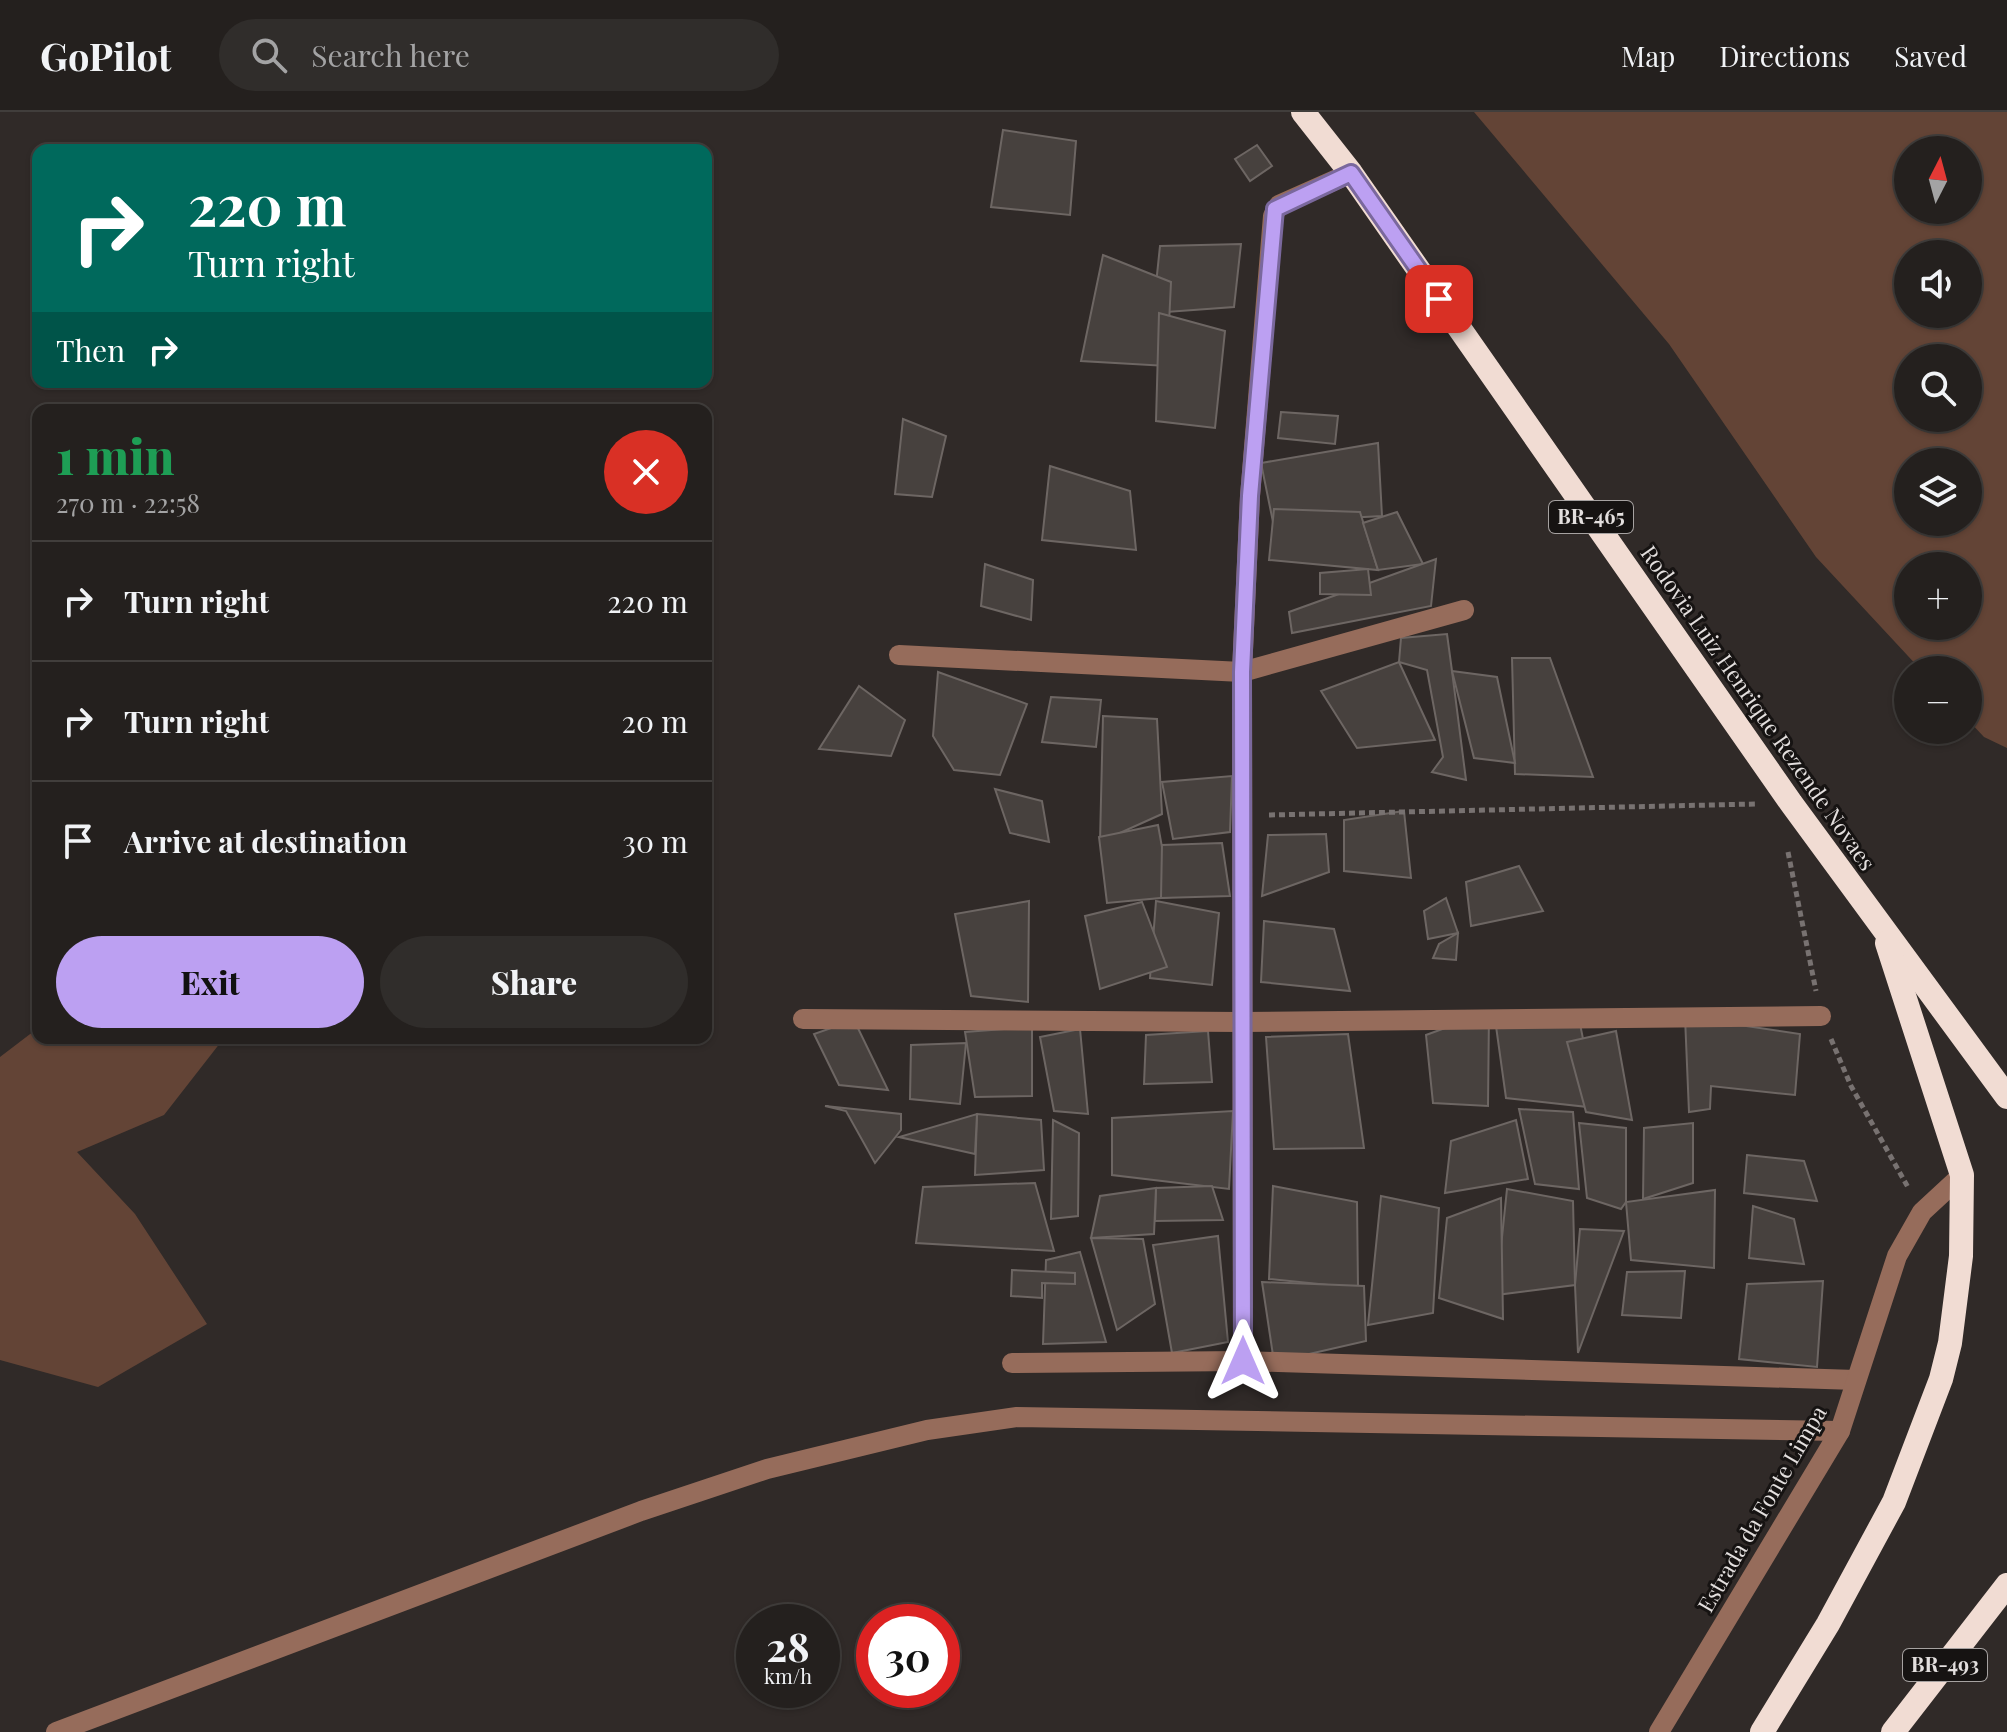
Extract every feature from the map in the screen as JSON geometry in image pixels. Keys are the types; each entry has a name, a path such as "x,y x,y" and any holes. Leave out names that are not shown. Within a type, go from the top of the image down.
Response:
{"highway":[{"name":"Rodovia Luiz Henrique Rezende Novaes","path":"1303,112 1351,173 1791,803 2007,1097"},
{"path":"1762,1732 1828,1624 1894,1502 1941,1379 1956,1305 1961,1256 1962,1175 1880,922"},
{"name":"BR-493","path":"1893,1732 2002,1592"}],"street":[{"path":"1243,1361 1242,672 1250,496 1273,216 1279,205 1351,173"},
{"path":"899,655 1242,672 1464,610"},
{"path":"803,1019 1241,1022 1821,1016"},
{"name":"Estrada da Fonte Limpa","path":"1659,1732 1840,1431 1897,1256 1922,1212 1962,1175"},
{"path":"1012,1363 1243,1361 1856,1380"},
{"path":"56,1732 641,1511 767,1469 927,1430 1017,1417 1840,1431"}],"path":[{"path":"1244,815 1791,803"}],"shaded area":[{"path":"1474,112 2007,112 2007,748 1982,735 1982,656 1908,656 1816,557 1669,344"},
{"path":"32,1033 32,1044 219,1044 164,1115 77,1152 135,1214 207,1324 98,1387 0,1360 0,1057"}],"building":[{"path":"1003,130 1076,141 1070,215 991,207"},
{"path":"1257,145 1272,166 1250,181 1235,159"},
{"path":"1241,244 1234,307 1153,313 1160,246"},
{"path":"1103,255 1171,282 1167,366 1081,361"},
{"path":"1159,313 1225,331 1215,428 1156,421"},
{"path":"1281,412 1338,416 1335,444 1278,438"},
{"path":"903,419 946,436 932,497 895,494"},
{"path":"1378,443 1382,516 1273,522 1261,463"},
{"path":"1050,466 1130,491 1136,550 1042,540"},
{"path":"1274,509 1360,512 1378,570 1269,560"},
{"path":"1397,512 1423,564 1378,570 1363,523"},
{"path":"1436,559 1431,606 1292,633 1289,612"},
{"path":"985,564 1033,580 1031,620 981,606"},
{"path":"1368,569 1371,595 1320,594 1320,573"},
{"path":"1447,634 1466,780 1432,772 1443,757 1427,670 1399,662 1401,638"},
{"path":"1512,658 1550,658 1593,777 1515,774"},
{"path":"1399,662 1435,740 1357,748 1321,691"},
{"path":"1452,671 1497,677 1515,763 1474,758"},
{"path":"938,672 1027,704 1000,775 954,770 933,736"},
{"path":"859,686 905,720 891,756 819,749"},
{"path":"1051,697 1101,700 1096,747 1042,742"},
{"path":"1103,716 1157,719 1162,814 1100,842"},
{"path":"1232,776 1230,832 1173,839 1162,782"},
{"path":"995,789 1042,801 1049,842 1010,833"},
{"path":"1404,811 1411,878 1344,871 1344,820"},
{"path":"1158,825 1171,897 1107,903 1099,837"},
{"path":"1326,834 1329,872 1262,896 1268,835"},
{"path":"1222,843 1230,896 1161,898 1162,845"},
{"path":"1519,866 1543,911 1471,926 1466,882"},
{"path":"1446,898 1458,933 1428,939 1424,911"},
{"path":"1029,901 1028,1002 971,996 955,914"},
{"path":"1156,901 1219,913 1212,985 1150,978"},
{"path":"1142,902 1167,967 1100,989 1085,916"},
{"path":"1264,921 1334,929 1350,991 1261,982"},
{"path":"1458,933 1456,960 1433,958 1439,944"},
{"path":"1489,1012 1488,1106 1433,1103 1426,1035"},
{"path":"1685,1017 1800,1034 1795,1095 1711,1086 1710,1109 1689,1112"},
{"path":"1495,1019 1579,1019 1597,1108 1506,1098"},
{"path":"854,1020 888,1090 839,1085 814,1034"},
{"path":"1032,1027 1032,1096 975,1097 965,1032"},
{"path":"1080,1029 1088,1114 1054,1111 1040,1037"},
{"path":"1208,1031 1212,1082 1144,1084 1146,1035"},
{"path":"1616,1031 1632,1120 1586,1112 1567,1042"},
{"path":"1348,1034 1364,1148 1274,1149 1266,1037"},
{"path":"966,1043 960,1104 910,1099 911,1045"},
{"path":"825,1106 901,1114 901,1130 875,1163 846,1111"},
{"path":"1519,1109 1573,1112 1579,1189 1535,1184"},
{"path":"1233,1111 1229,1189 1112,1175 1112,1118"},
{"path":"977,1114 1041,1120 1044,1170 975,1175"},
{"path":"977,1114 975,1154 899,1137"},
{"path":"1053,1120 1079,1133 1078,1216 1051,1219"},
{"path":"1516,1120 1528,1179 1445,1193 1451,1141"},
{"path":"1579,1123 1626,1128 1626,1202 1621,1209 1587,1198"},
{"path":"1693,1123 1693,1183 1643,1199 1644,1128"},
{"path":"1747,1155 1804,1161 1817,1201 1744,1193"},
{"path":"1035,1183 1054,1251 916,1243 923,1187"},
{"path":"1212,1186 1223,1220 1155,1221 1156,1188"},
{"path":"1273,1186 1357,1202 1358,1288 1269,1279"},
{"path":"1156,1188 1154,1234 1091,1238 1100,1196"},
{"path":"1507,1189 1573,1201 1575,1285 1496,1295"},
{"path":"1715,1190 1714,1268 1631,1260 1626,1202"},
{"path":"1381,1196 1439,1208 1433,1313 1368,1325"},
{"path":"1501,1198 1503,1319 1439,1298 1447,1218"},
{"path":"1753,1206 1794,1219 1804,1264 1749,1258"},
{"path":"1580,1229 1624,1231 1578,1353 1575,1285"},
{"path":"1218,1236 1228,1342 1172,1353 1153,1245"},
{"path":"1091,1238 1143,1239 1155,1304 1117,1330"},
{"path":"1080,1252 1106,1342 1043,1344 1046,1260"},
{"path":"1012,1270 1075,1273 1075,1284 1042,1283 1042,1298 1011,1296"},
{"path":"1685,1271 1681,1318 1622,1315 1627,1272"},
{"path":"1823,1281 1817,1367 1739,1359 1747,1284"},
{"path":"1262,1282 1364,1286 1366,1341 1274,1362"}],"route":[{"path":"1243,1361 1242,672 1250,496 1275,209 1351,173 1439,299"}]}
